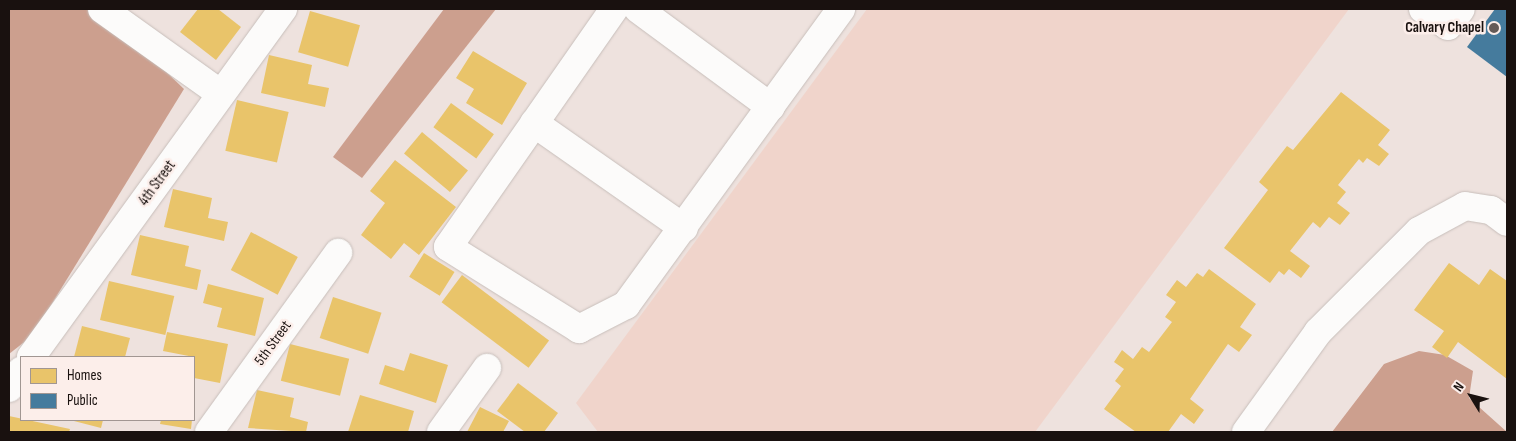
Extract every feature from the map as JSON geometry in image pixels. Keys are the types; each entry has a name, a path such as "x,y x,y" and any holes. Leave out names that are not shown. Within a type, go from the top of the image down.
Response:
{"street":[{"path":"102,9 221,94"},
{"name":"4th Street","path":"32,356 283,9"},
{"path":"614,9 448,247 579,329 626,306 841,9"},
{"path":"638,9 771,107"},
{"path":"1423,9 1448,26 1461,9"},
{"path":"534,123 684,228"},
{"path":"1246,432 1318,332 1419,231 1465,206 1491,210 1507,222"},
{"name":"5th Street","path":"209,432 338,253"},
{"path":"440,432 487,368"},
{"path":"9,388 20,372"}],"shaded area":[{"path":"9,9 101,9 184,89 32,336 9,354"},
{"path":"444,9 496,9 362,178 333,157"},
{"path":"867,9 1349,9 1035,432 598,432 576,403"},
{"path":"1419,351 1445,355 1473,371 1469,398 1507,432 1332,432 1384,364"}],"building: Homes":[{"path":"198,9 218,9 241,27 216,60 180,32"},
{"path":"310,11 360,25 348,67 298,52"},
{"path":"473,51 527,83 502,125 466,103 474,89 456,78"},
{"path":"269,55 312,65 308,84 329,88 325,107 261,93"},
{"path":"1341,92 1390,130 1378,145 1389,154 1379,166 1367,158 1363,163 1359,159 1338,185 1346,192 1337,203 1350,213 1340,225 1329,217 1320,228 1313,222 1290,251 1310,266 1301,278 1289,269 1284,275 1279,271 1270,283 1224,248 1268,190 1259,182 1287,146 1293,150"},
{"path":"237,100 289,112 277,163 225,151"},
{"path":"451,103 494,134 476,158 433,127"},
{"path":"422,132 468,171 450,192 404,153"},
{"path":"395,160 456,207 419,255 404,243 391,259 361,235 385,203 370,191"},
{"path":"173,189 212,198 208,218 228,222 224,241 164,227"},
{"path":"251,232 298,257 278,295 231,270"},
{"path":"140,235 189,246 185,266 201,270 197,290 131,275"},
{"path":"424,253 455,272 440,296 409,277"},
{"path":"1449,263 1479,285 1490,269 1507,281 1507,379 1458,342 1447,358 1432,347 1444,331 1414,310"},
{"path":"1209,269 1256,304 1240,327 1252,335 1239,352 1228,344 1190,399 1204,410 1194,424 1181,414 1168,432 1136,432 1104,409 1121,386 1115,381 1124,369 1114,362 1122,350 1133,359 1142,347 1149,352 1172,322 1165,317 1176,302 1166,295 1177,280 1186,287 1197,273 1203,277"},
{"path":"462,275 549,341 529,368 442,302"},
{"path":"109,281 174,296 165,335 100,320"},
{"path":"208,284 264,298 255,336 217,327 222,308 203,303"},
{"path":"333,297 382,313 368,354 320,338"},
{"path":"82,326 130,338 125,356 74,356"},
{"path":"167,332 228,344 220,383 195,378 195,356 163,351"},
{"path":"290,344 349,359 340,396 281,381"},
{"path":"410,353 448,365 436,403 379,384 385,365 404,371"},
{"path":"518,383 558,413 544,432 525,432 497,411"},
{"path":"257,390 294,398 290,417 308,422 306,432 248,428"},
{"path":"360,395 414,411 408,432 348,432"},
{"path":"480,407 509,421 503,432 467,432"},
{"path":"9,416 20,418 20,421 32,421 70,429 69,432 9,432"},
{"path":"74,421 103,421 101,428"},
{"path":"161,421 192,421 191,429 160,424"}],"building: Public":[{"name":"Calvary Chapel","path":"1495,9 1507,9 1507,77 1467,47"}],"place":[{"name":"Calvary Chapel","path":"1494,28"}]}
